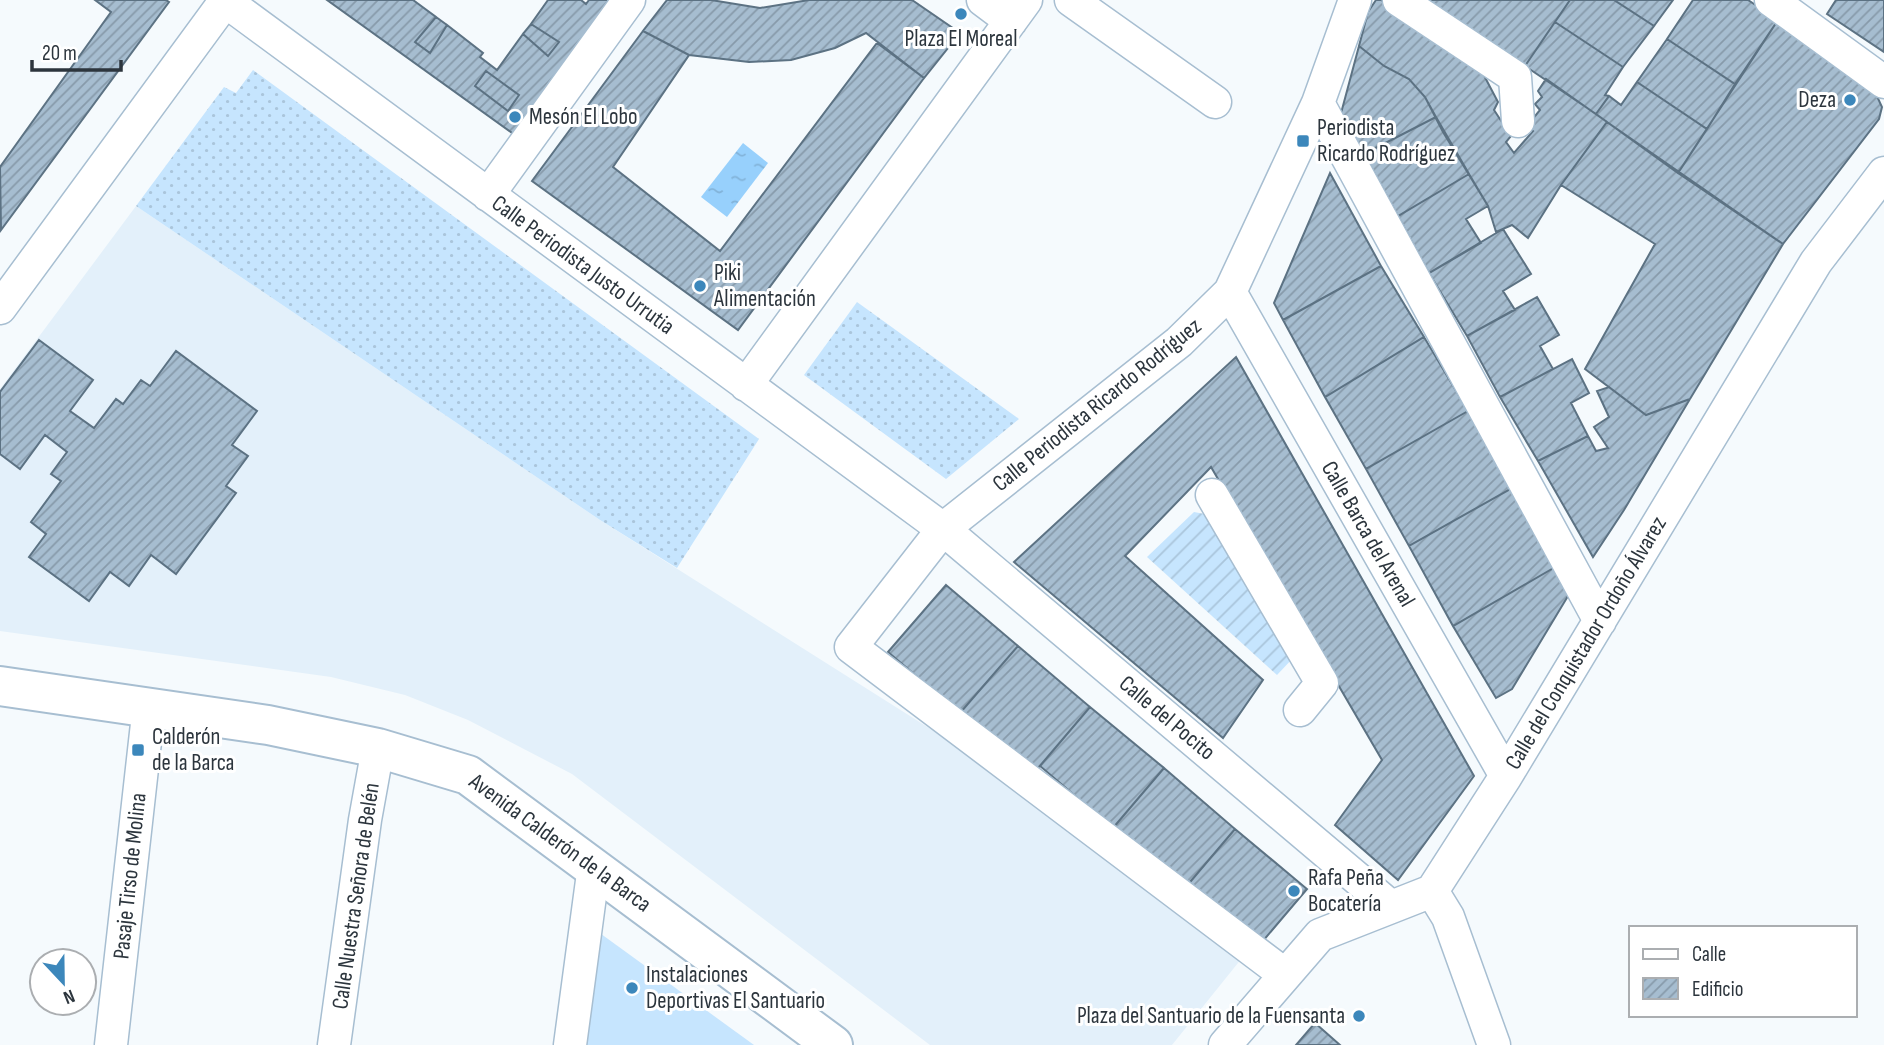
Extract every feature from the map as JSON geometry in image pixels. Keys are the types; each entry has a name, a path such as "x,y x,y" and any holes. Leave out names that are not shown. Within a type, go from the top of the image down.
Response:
{"main road":[{"name":"Avenida Calderón de la Barca","path":"0,686 268,725 378,748 468,775 833,1045"}],"street":[{"path":"0,308 225,0"},
{"name":"Calle Periodista Justo Urrutia","path":"225,0 943,529"},
{"path":"488,195 629,0"},
{"path":"746,385 1018,10 984,0"},
{"path":"1071,0 1215,102"},
{"name":"Calle Periodista Ricardo Rodríguez","path":"1284,974 851,647 943,529 1179,342 1230,292 1318,103 1355,0"},
{"path":"1399,0 1515,77 1518,121"},
{"path":"1771,0 1803,9 1884,82"},
{"path":"1318,103 1600,621"},
{"name":"Calle del Conquistador Ordoño Álvarez","path":"1432,891 1506,776 1816,262 1884,173"},
{"name":"Calle Barca del Arenal","path":"1230,292 1506,776"},
{"path":"1212,495 1322,683 1300,710"},
{"name":"Calle del Pocito","path":"943,529 1391,907"},
{"name":"Pasaje Tirso de Molina","path":"111,1045 149,706"},
{"name":"Calle Nuestra Señora de Belén","path":"334,1045 365,820 378,748"},
{"path":"570,1045 594,866"},
{"path":"1225,1045 1320,935 1432,891 1448,917 1494,1045"}],"shaded area":[{"path":"253,70 759,439 677,568 600,520 136,206 224,87 236,93"},
{"path":"136,206 600,520 967,752 1242,958 1172,1045 930,1045 572,774 468,720 405,695 331,677 0,631 0,389"},
{"path":"857,302 1019,419 946,479 804,375"},
{"path":"1194,512 1210,515 1294,657 1277,675 1147,557"},
{"name":"Instalaciones Deportivas El Santuario","path":"597,931 754,1045 582,1045"}],"water":[{"path":"743,143 768,163 727,217 701,197"}],"building":[{"path":"95,0 169,2 1,230 0,167 111,12"},
{"path":"327,0 413,0 436,17 415,42 430,53 447,25 483,53 480,57 497,70 523,34 548,56 559,42 531,24 548,0 581,0 586,4 589,0 615,0 515,135","holes":["486,71 519,95 508,111 475,86"]},
{"path":"667,0 711,0 760,8 809,0 912,0 960,33 924,78 866,33 835,48 791,60 749,62 689,55 643,31"},
{"path":"1376,0 1381,0 1479,66 1498,102 1494,110 1511,136 1506,142 1514,153 1533,131 1527,126 1540,110 1535,104 1542,97 1538,91 1546,79 1607,122 1561,185 1528,238 1512,225 1496,232 1488,206 1425,97 1409,79 1384,66 1359,46 1368,12"},
{"path":"1417,0 1570,0 1525,66"},
{"path":"1570,0 1614,0 1654,26 1623,67 1555,22"},
{"path":"1614,0 1673,0 1654,26"},
{"path":"1693,0 1748,0 1778,20 1735,84 1667,39"},
{"path":"1836,0 1884,0 1884,52 1827,14"},
{"path":"436,17 447,25 430,53 415,42"},
{"path":"1778,20 1875,92 1882,107 1879,119 1783,244 1678,173"},
{"path":"1555,22 1623,67 1605,95 1609,96 1596,114 1525,66"},
{"path":"531,24 559,42 548,56 523,34"},
{"path":"643,31 689,55 613,167 720,251 877,43 924,78 738,330 532,181"},
{"path":"1667,39 1735,84 1707,129 1637,82"},
{"path":"1359,46 1384,66 1409,79 1425,97 1436,117 1364,154 1340,117"},
{"path":"486,71 519,95 508,111 475,86"},
{"path":"1637,82 1707,129 1678,173 1596,114 1609,96 1621,105"},
{"path":"1436,117 1469,174 1398,216 1364,154"},
{"path":"1607,122 1783,244 1690,399 1646,415 1585,369 1655,244 1561,185"},
{"path":"1330,173 1381,266 1283,320 1274,303"},
{"path":"1469,174 1488,206 1466,219 1481,243 1429,273 1398,216"},
{"path":"1503,229 1531,274 1503,291 1515,310 1467,336 1429,273"},
{"path":"1381,266 1424,337 1325,397 1283,320"},
{"path":"1537,297 1559,335 1540,346 1553,369 1500,397 1467,336"},
{"path":"1424,337 1468,411 1366,469 1325,397"},
{"path":"39,340 93,380 70,411 94,428 116,399 123,404 141,380 150,386 176,351 257,411 232,445 248,456 226,486 236,493 176,574 151,555 129,586 110,572 89,601 29,557 46,534 31,522 61,481 51,474 67,452 45,435 20,469 0,454 0,392"},
{"path":"1236,357 1474,776 1398,880 1335,825 1382,760 1211,467 1125,556 1263,680 1223,738 1014,562"},
{"path":"1572,359 1589,393 1571,403 1588,436 1538,461 1500,397"},
{"path":"1609,387 1646,415 1690,399 1593,557 1538,461 1588,436 1596,451 1608,448 1594,427 1609,417 1597,391"},
{"path":"1468,411 1512,488 1409,546 1366,469"},
{"path":"1512,488 1557,566 1453,626 1409,546"},
{"path":"1557,566 1571,591 1512,689 1496,698 1453,626"},
{"path":"946,585 1018,646 960,713 888,652"},
{"path":"1018,646 1090,707 1033,774 960,713"},
{"path":"1090,707 1164,768 1113,828 1040,766"},
{"path":"1164,768 1235,829 1185,888 1113,828"},
{"path":"1235,829 1307,889 1257,948 1185,888"},
{"path":"1315,1023 1340,1045 1296,1045"}],"place":[{"name":"Plaza El Moreal","path":"961,14"},
{"name":"Deza","path":"1850,100"},
{"name":"Mesón El Lobo","path":"515,117"},
{"name":"Periodista Ricardo Rodríguez","path":"1303,141"},
{"name":"Piki Alimentación","path":"700,286"},
{"name":"Calderón de la Barca","path":"138,750"},
{"name":"Rafa Peña Bocatería","path":"1294,891"},
{"name":"Instalaciones Deportivas El Santuario","path":"632,988"},
{"name":"Plaza del Santuario de la Fuensanta","path":"1359,1016"}]}
